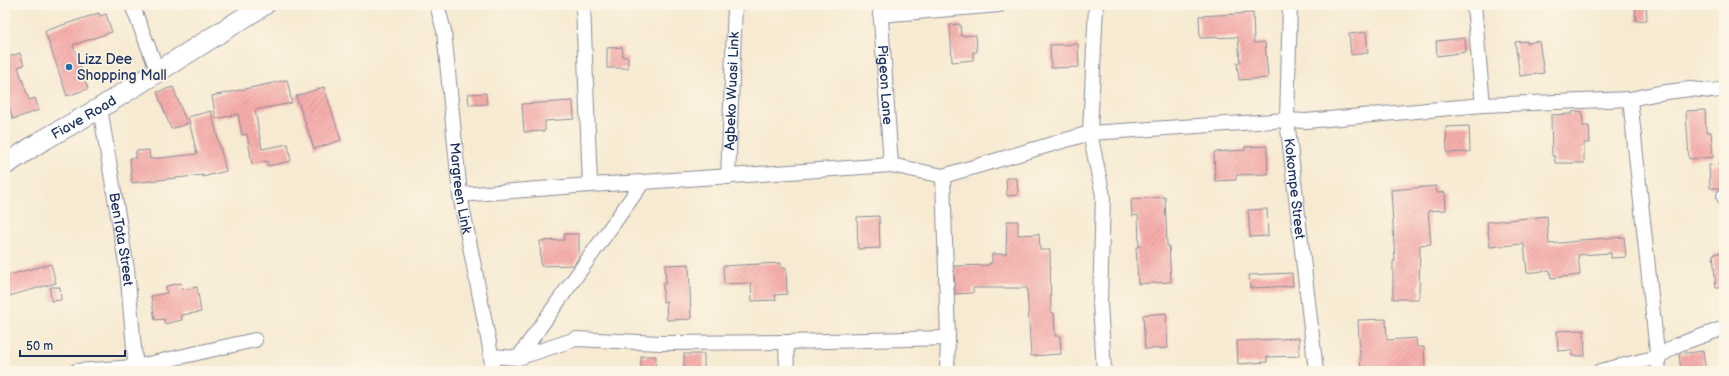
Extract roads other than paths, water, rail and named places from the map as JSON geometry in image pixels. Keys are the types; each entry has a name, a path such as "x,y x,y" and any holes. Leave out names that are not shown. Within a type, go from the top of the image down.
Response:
{"street":[{"path":"132,5 158,72"},
{"name":"Fiave Road","path":"5,165 40,142 100,108 264,5"},
{"name":"Margreen Link","path":"437,5 444,31 460,195 493,371"},
{"path":"583,5 590,184"},
{"name":"Agbeko Wuasi Link","path":"728,176 735,5"},
{"path":"880,10 999,5"},
{"path":"1096,5 1090,133 1103,196 1100,303 1104,371"},
{"name":"Kokompe Street","path":"1290,5 1287,120 1316,371"},
{"path":"1474,5 1483,105"},
{"name":"Pigeon Lane","path":"880,10 891,164"},
{"path":"460,195 590,184 643,182 891,164 944,176 1090,133 1287,120 1306,121 1483,105 1630,99 1690,89 1713,91 1724,89"},
{"path":"1630,99 1658,364"},
{"name":"BenTota Street","path":"100,108 127,269 136,369"},
{"path":"944,176 948,338 947,371"},
{"path":"518,358 643,182"},
{"path":"1600,371 1658,364 1677,345 1724,328"},
{"path":"491,356 518,358 576,339 660,343 948,338"},
{"path":"76,371 136,369 255,340"},
{"path":"786,342 787,371"}],"place":[{"name":"Lizz Dee Shopping Mall","path":"69,67"}]}
